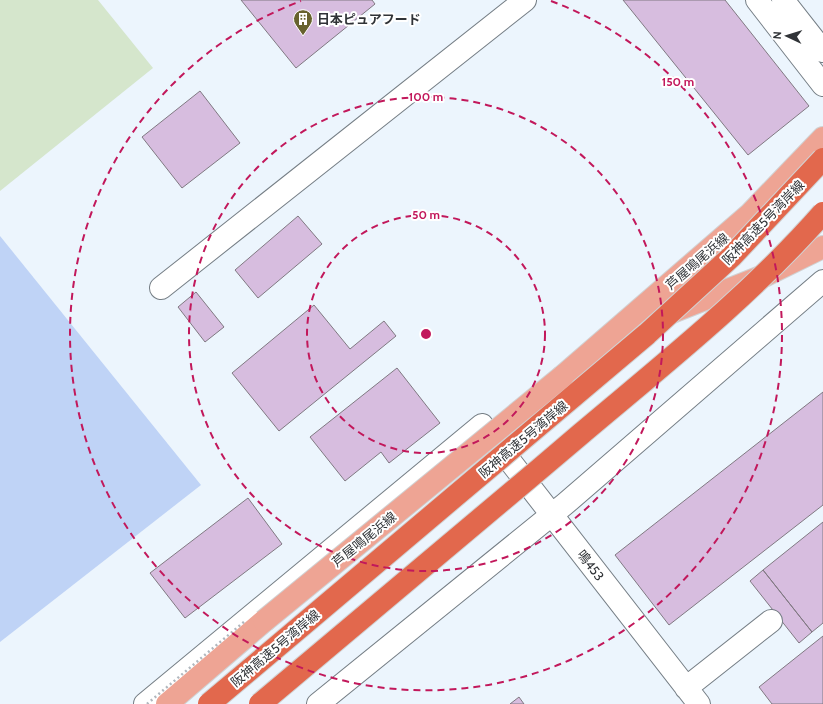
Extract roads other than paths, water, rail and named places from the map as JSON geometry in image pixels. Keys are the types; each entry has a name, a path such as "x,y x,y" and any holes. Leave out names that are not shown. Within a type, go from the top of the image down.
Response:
{"highway":[{"name":"阪神高速5号湾岸線","path":"209,704 647,334 731,257 823,159"},
{"path":"260,704 649,377 741,297 801,238 823,213"}],"main road":[{"name":"芦屋鳴尾浜線","path":"167,704 264,621 563,376 750,214 823,138"},
{"name":"芦屋鳴尾浜線","path":"563,376 671,312 766,275 823,247"}],"street":[{"path":"161,288 526,0"},
{"path":"757,0 823,85"},
{"path":"782,0 823,51"},
{"path":"318,704 565,504 823,281"},
{"name":"鳴453","path":"145,704 482,425 693,696"},
{"path":"693,696 772,621"}],"water":[{"path":"0,236 201,485 0,642"}],"place":[{"name":"日本ピュアフード","path":"303,36"}]}
